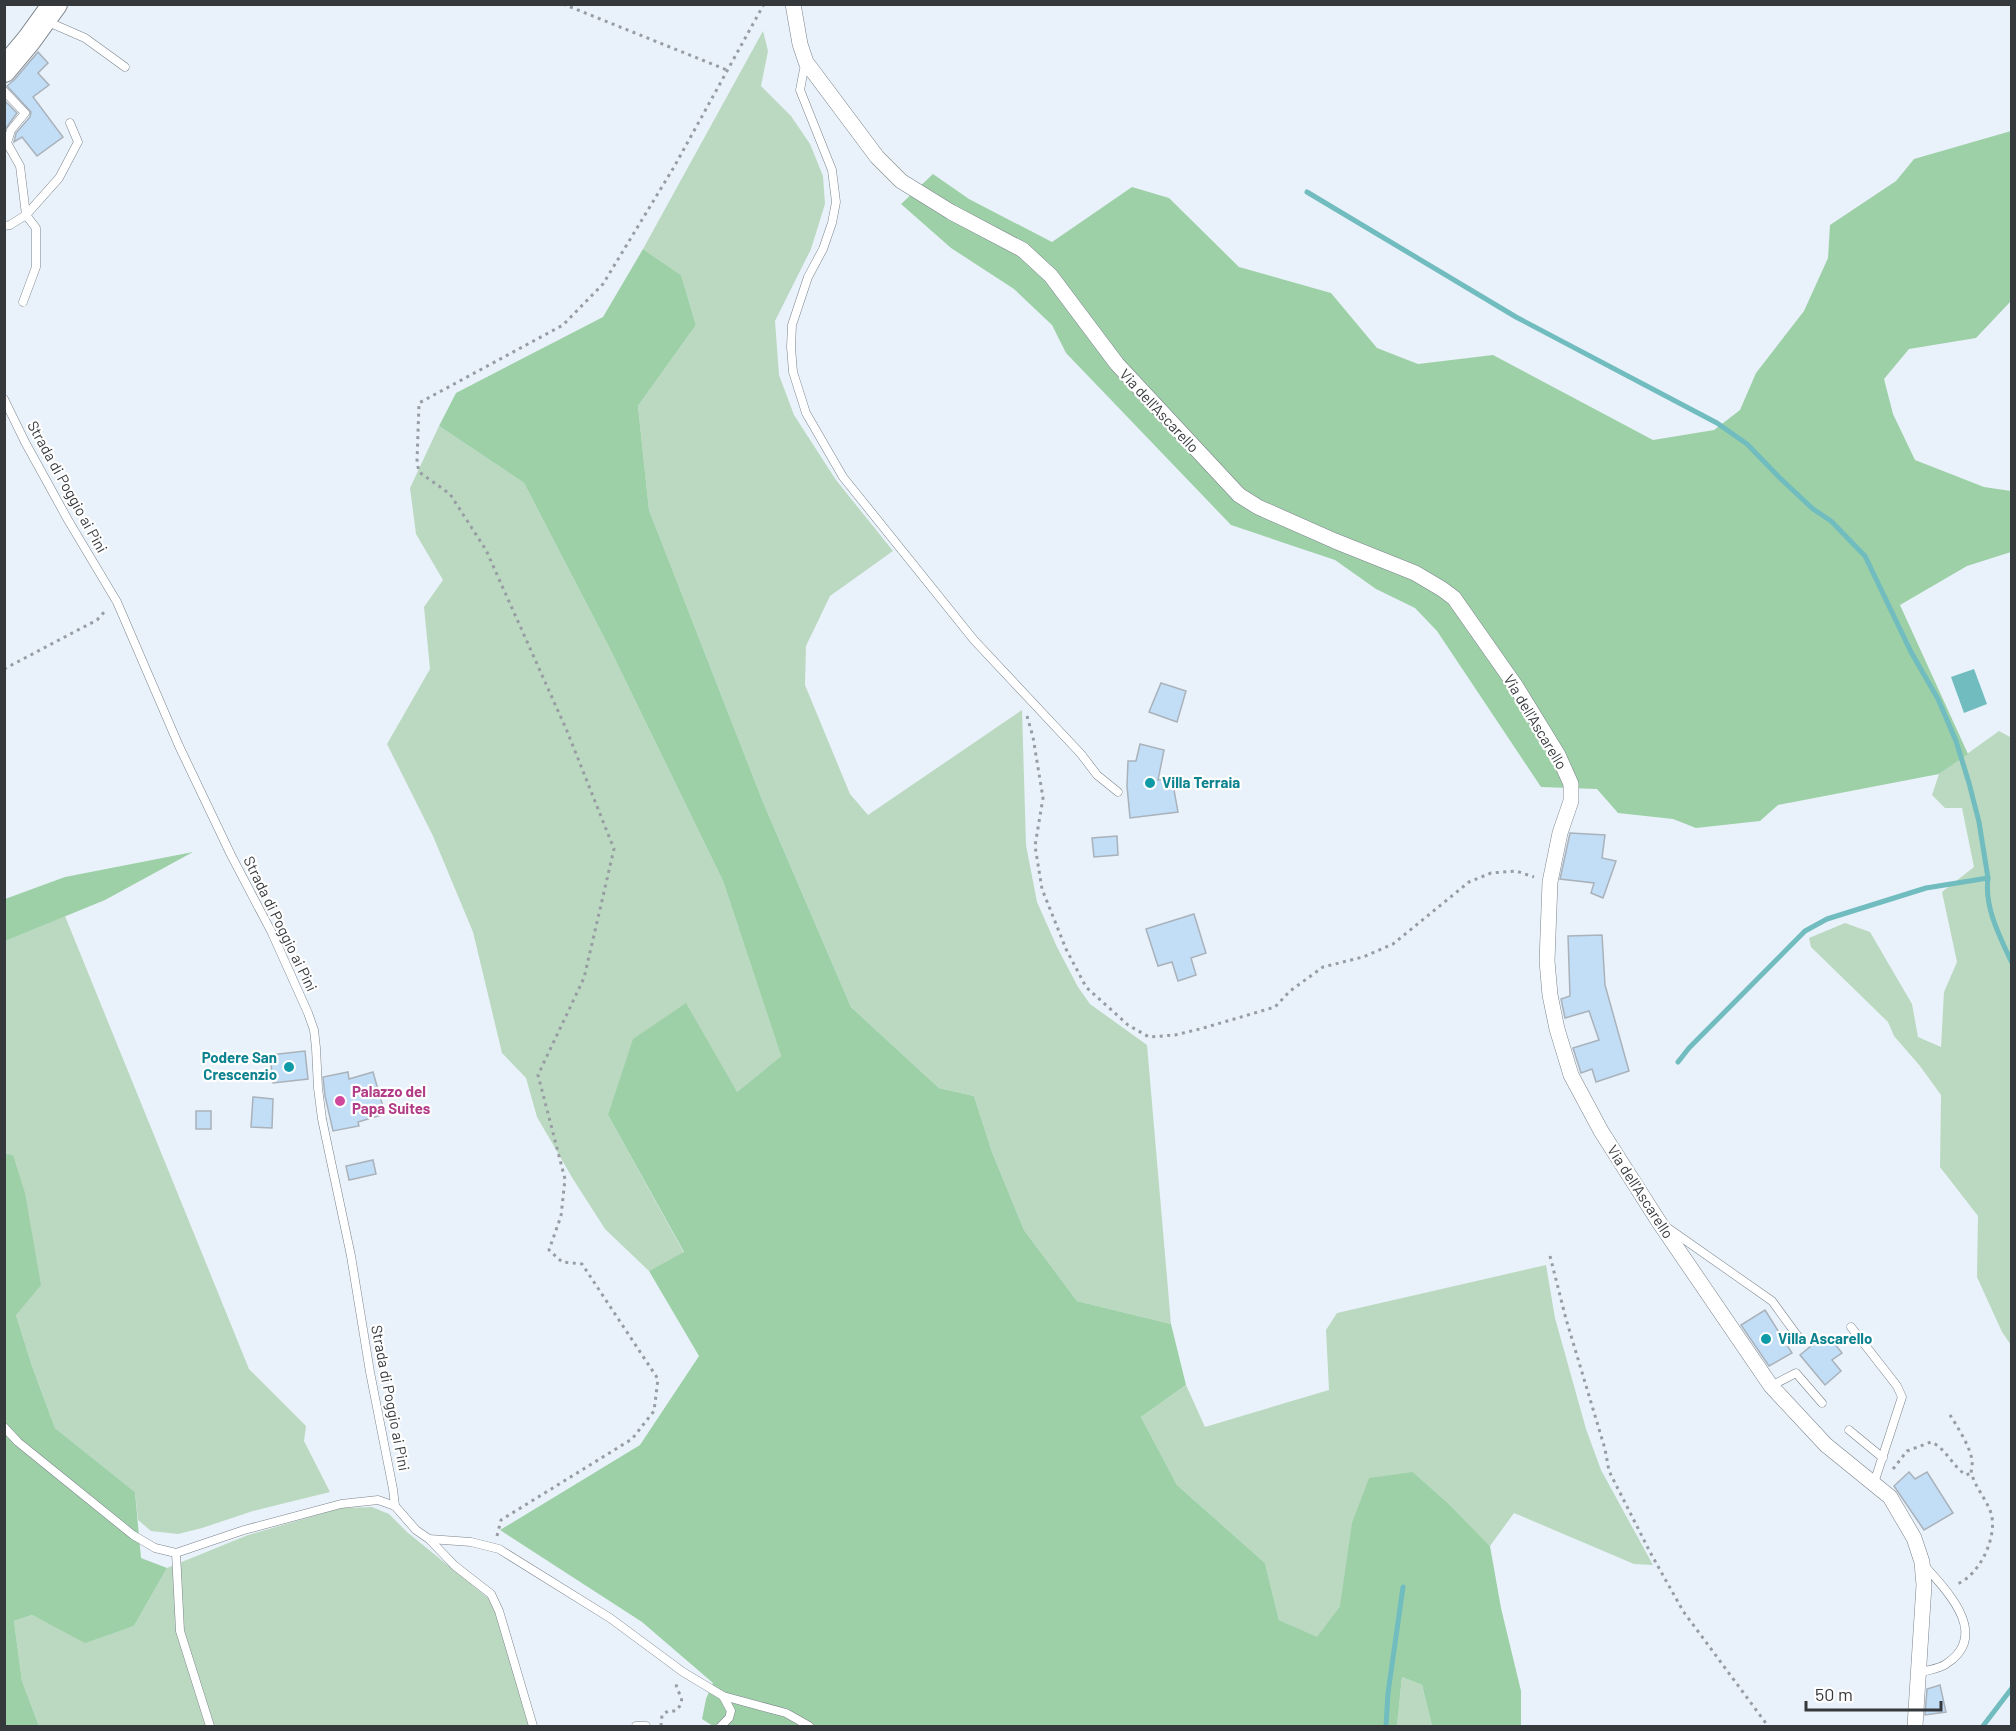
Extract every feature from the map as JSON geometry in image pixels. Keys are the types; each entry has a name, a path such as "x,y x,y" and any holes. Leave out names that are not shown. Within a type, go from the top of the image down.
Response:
{"main road":[{"path":"4,70 50,12"}],"street":[{"name":"Via dell'Ascarello","path":"793,4 800,44 806,62 860,136 901,181 951,212 1023,250 1052,276 1117,364 1239,495 1258,507 1415,573 1454,598 1515,685 1557,755 1571,784 1571,801 1560,833 1550,882 1547,961 1550,995 1557,1029 1571,1075 1601,1131 1659,1222 1772,1386 1826,1445 1890,1497 1909,1527 1922,1562 1924,1585 1916,1726"}],"lane":[{"path":"50,12 125,68"},
{"path":"806,62 800,90 832,170 837,202 823,249 808,277 792,325 793,372 806,413 843,477 974,640 1081,754 1097,775 1118,792"},
{"path":"4,91 25,113 11,130 7,143 20,166 26,215 36,228 36,267 23,302"},
{"path":"4,226 26,215 59,178 78,142 70,123"},
{"name":"Strada di Poggio ai Pini","path":"4,399 68,520 115,598 179,746 231,855 272,933 314,1030 320,1111 351,1256 395,1506"},
{"path":"1659,1222 1772,1301 1799,1338"},
{"path":"1851,1328 1897,1386 1902,1397 1876,1485"},
{"path":"1772,1386 1796,1373 1822,1403"},
{"path":"4,1427 18,1442 132,1534 154,1548 176,1553 244,1530 341,1504 378,1500 395,1506 416,1530 429,1539 455,1566 491,1594 500,1611 533,1726"},
{"path":"1849,1430 1883,1458"},
{"path":"429,1539 494,1546 610,1618 683,1672 723,1696 778,1710 810,1726"},
{"path":"176,1553 180,1631 210,1726"},
{"path":"1919,1673 1945,1665 1958,1654 1966,1634 1961,1612 1922,1562"},
{"path":"722,1726 729,1718 731,1711 723,1696"},
{"path":"636,1726 646,1726"}],"path":[{"path":"563,4 727,70"},
{"path":"494,1546 501,1520 632,1439 654,1411 658,1379 582,1264 562,1263 549,1250 561,1216 565,1179 538,1075 584,978 614,849 567,731 486,550 450,494 419,472 417,462 419,403 506,358 563,325 603,284 674,168 764,4"},
{"path":"4,669 98,620 115,598"},
{"path":"1021,691 1042,783 1043,798 1035,846 1042,889 1066,949 1086,987 1128,1025 1149,1037 1175,1035 1275,1007 1290,991 1323,967 1363,957 1394,944 1469,882 1491,873 1516,871 1550,882"},
{"path":"1550,1256 1566,1319 1605,1449 1609,1471 1683,1611 1768,1726"},
{"path":"1944,1588 1964,1581 1985,1556 1992,1515 1971,1473 1973,1460 1950,1415"},
{"path":"1876,1485 1908,1451 1931,1442 1938,1444 1957,1469 1966,1474 1971,1473"},
{"path":"661,1726 662,1715 668,1711 676,1711 680,1706 682,1699 675,1685 683,1672"}],"green space":[{"path":"763,31 768,51 761,86 791,116 810,144 823,176 825,204 811,249 775,321 779,375 794,415 836,480 893,551 830,596 806,646 805,685 850,794 868,815 1022,710 1026,845 1037,902 1057,947 1078,987 1090,1004 1147,1045 1171,1324 1077,1301 1024,1230 992,1152 974,1096 939,1088 851,1007 763,802 649,510 638,406 696,325 681,275 643,249"},
{"path":"2011,131 2011,301 1976,338 1909,349 1884,379 1893,414 1915,460 1984,487 2011,491 2011,552 1967,566 1900,605 1968,754 1939,774 1778,805 1760,821 1696,828 1673,819 1618,813 1597,789 1541,787 1437,631 1415,608 1376,589 1335,560 1231,525 1066,353 1052,325 1014,289 951,248 901,204 933,174 969,199 1052,242 1132,187 1169,198 1239,267 1331,293 1377,348 1418,364 1493,355 1653,440 1714,430 1740,410 1756,373 1804,311 1828,258 1830,225 1896,181 1914,159"},
{"path":"643,249 681,275 696,325 638,406 649,510 763,802 851,1007 939,1088 974,1096 992,1152 1024,1230 1077,1301 1171,1324 1186,1385 1141,1417 1177,1485 1265,1563 1279,1620 1317,1637 1340,1606 1352,1523 1369,1478 1413,1472 1449,1504 1490,1546 1501,1608 1521,1691 1521,1726 1432,1726 1422,1685 1402,1677 1397,1726 713,1726 702,1719 706,1699 713,1683 642,1622 500,1530 640,1445 699,1356 649,1271 684,1252 608,1115 633,1039 686,1003 737,1092 781,1056 723,881 610,649 524,483 439,426 456,393 603,317"},
{"path":"439,426 524,483 610,649 723,881 781,1056 737,1092 608,1115 684,1253 649,1271 605,1229 537,1117 526,1078 502,1053 473,932 433,836 387,744 430,669 424,607 443,580 416,534 410,488"},
{"path":"1999,731 2012,738 2011,1345 2002,1332 1977,1277 1978,1216 1940,1167 1941,1095 1894,1036 1888,1022 1811,947 1809,938 1845,923 1870,932 1912,1004 1918,1037 1941,1047 1944,992 1957,962 1942,892 1974,867 1962,808 1945,808 1932,795 1939,774"},
{"path":"193,852 105,900 5,941 5,899 65,877"},
{"path":"65,916 249,1369 306,1426 304,1441 330,1492 253,1511 178,1534 151,1531 138,1520 135,1492 55,1428 16,1315 13,1155 5,1153 4,941"},
{"path":"4,1153 13,1155 25,1193 41,1285 16,1315 55,1428 135,1492 141,1558 167,1568 134,1626 85,1643 32,1615 14,1621 22,1681 39,1726 5,1726"},
{"path":"1546,1265 1555,1318 1586,1429 1601,1470 1653,1565 1634,1564 1514,1513 1490,1546 1449,1504 1413,1472 1340,1606 1317,1638 1279,1620 1265,1563 1177,1485 1141,1417 1186,1385 1205,1427 1329,1390 1326,1330 1337,1313"},
{"path":"372,1507 389,1514 407,1532 488,1598 496,1612 529,1726 39,1726 22,1681 14,1621 32,1615 85,1642 134,1626 167,1568 248,1535 341,1508"},
{"path":"1402,1677 1422,1685 1432,1726 1397,1726"}],"water":[{"path":"1974,669 1987,704 1964,713 1951,677"}],"building":[{"path":"38,52 48,63 38,73 49,85 33,97 63,137 37,156 22,137 14,142 16,133 30,117 31,112 7,86"},
{"path":"4,100 17,113 4,131"},
{"path":"1161,683 1186,691 1177,722 1149,712"},
{"name":"Villa Terraia","path":"1140,744 1164,750 1158,780 1172,779 1178,812 1130,818 1127,786 1128,761 1136,761"},
{"path":"1570,833 1605,835 1602,858 1616,861 1603,898 1591,893 1594,883 1560,879"},
{"path":"1117,836 1118,855 1094,857 1092,838"},
{"path":"1194,914 1206,953 1191,958 1196,975 1178,981 1172,962 1158,966 1146,929"},
{"path":"1602,935 1605,985 1629,1071 1596,1082 1592,1069 1581,1073 1573,1048 1599,1040 1589,1011 1565,1018 1561,999 1570,996 1568,936"},
{"name":"Podere San Crescenzio","path":"305,1051 308,1079 273,1083 270,1055"},
{"path":"348,1072 349,1079 373,1072 385,1114 358,1122 359,1126 333,1131 323,1077"},
{"path":"253,1097 273,1099 272,1128 251,1127"},
{"path":"196,1111 211,1111 211,1129 196,1129"},
{"path":"373,1160 376,1174 349,1180 346,1166"},
{"name":"Villa Ascarello","path":"1765,1310 1792,1353 1769,1366 1741,1325"},
{"path":"1830,1338 1842,1353 1832,1360 1841,1371 1825,1385 1800,1355 1817,1341 1820,1345"},
{"path":"1909,1472 1915,1479 1927,1472 1953,1513 1924,1530 1894,1486"},
{"path":"1940,1685 1946,1712 1925,1715 1927,1689"}],"waterway":[{"path":"1307,192 1516,317 1717,423 1747,444 1781,479 1813,509 1831,521 1865,556 1911,652 1938,699 1956,741 1979,822 1988,878 1988,900 1998,932 2012,963"},
{"path":"1678,1062 1689,1048 1805,931 1827,919 1926,888 1988,878"},
{"path":"1386,1726 1388,1693 1403,1587"},
{"path":"1983,1726 2012,1688"}],"place":[{"name":"Villa Terraia","path":"1150,783"},
{"name":"Podere San Crescenzio","path":"289,1067"},
{"name":"Palazzo del Papa Suites","path":"340,1101"},
{"name":"Villa Ascarello","path":"1766,1339"}]}
